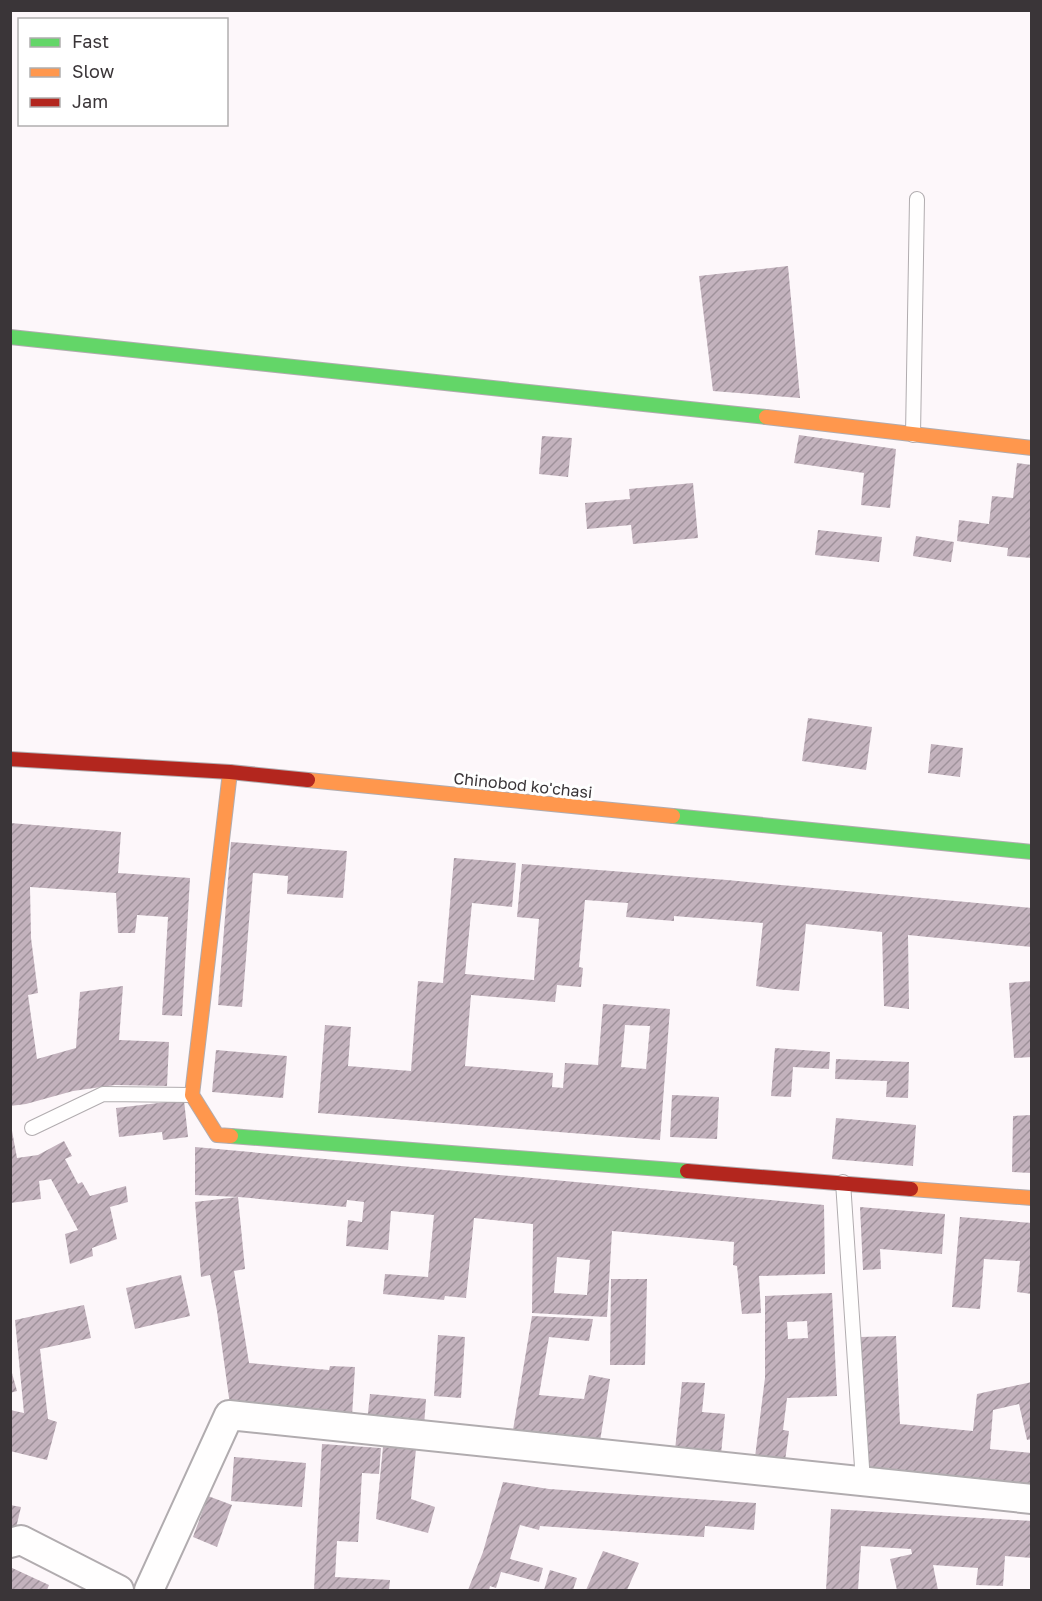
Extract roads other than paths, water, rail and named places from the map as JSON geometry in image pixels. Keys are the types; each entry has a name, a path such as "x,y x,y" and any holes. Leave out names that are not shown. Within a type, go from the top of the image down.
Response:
{"street":[{"path":"10,337 778,418 1032,448"},
{"name":"Chinobod ko'chasi","path":"10,759 230,772 1032,852"},
{"path":"230,772 192,1095 217,1135 1032,1198"},
{"path":"149,1590 229,1415 1032,1499"},
{"path":"10,1544 21,1540 119,1590"}],"lane":[{"path":"913,435 917,199"},
{"path":"32,1128 103,1094 192,1095"},
{"path":"843,1182 863,1482"}]}
